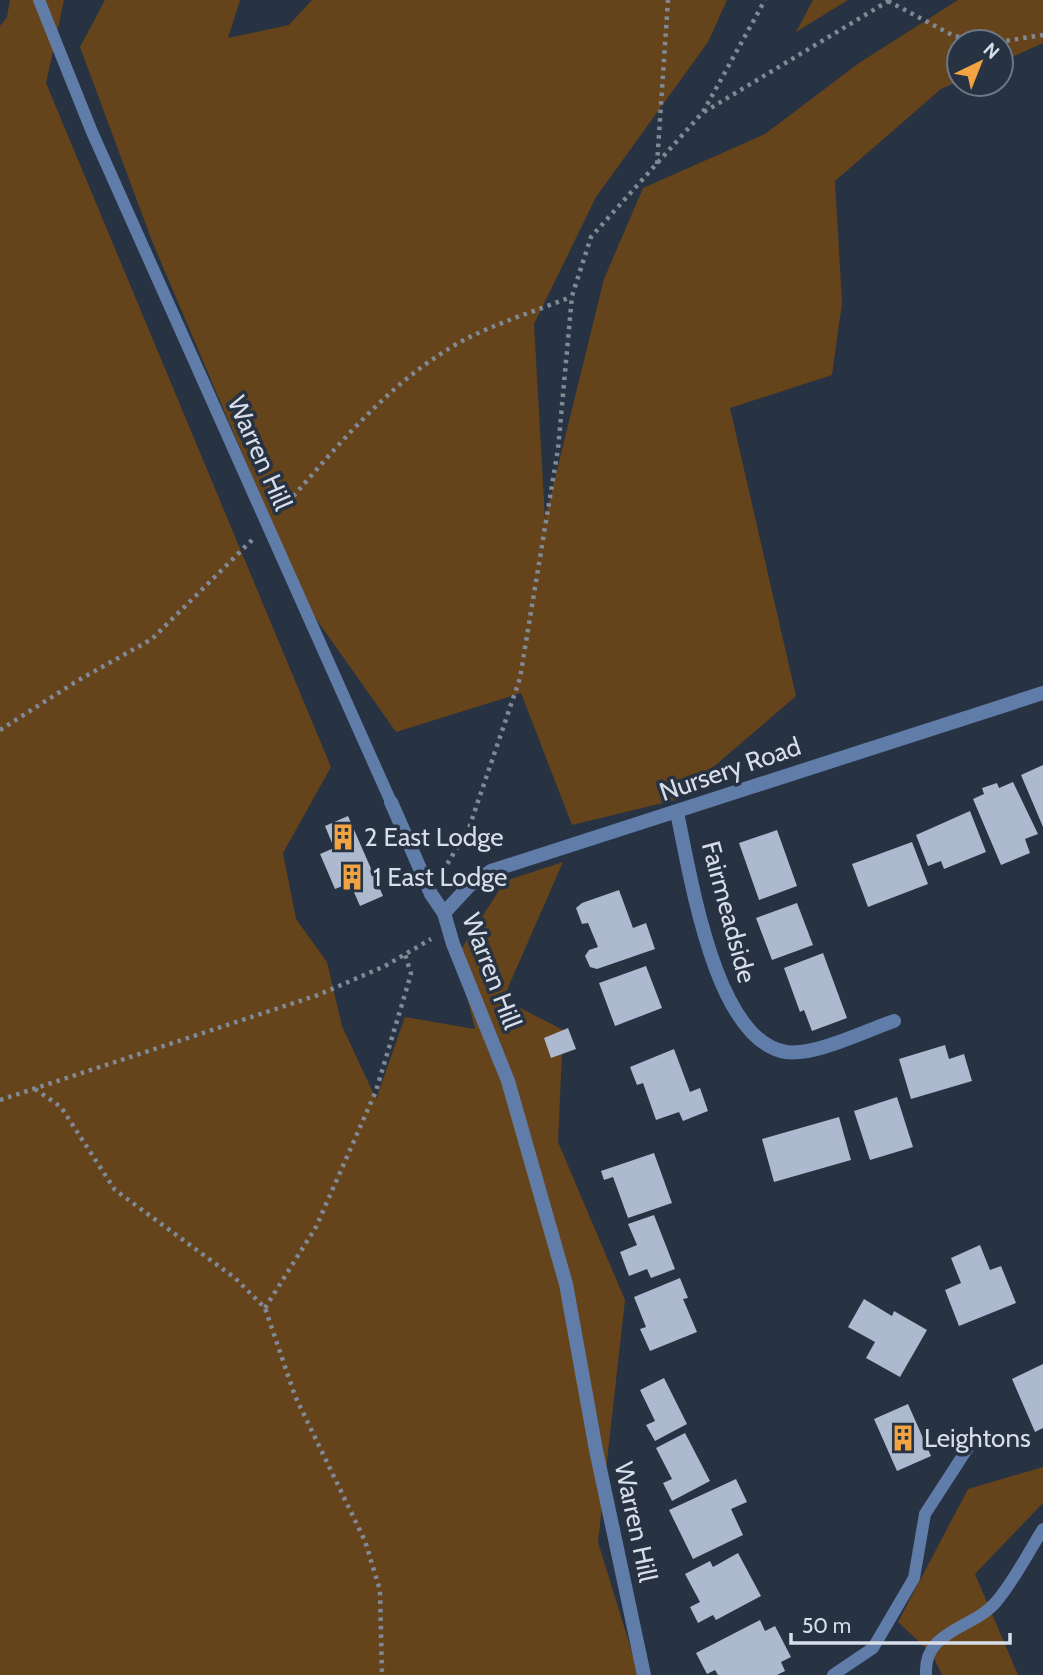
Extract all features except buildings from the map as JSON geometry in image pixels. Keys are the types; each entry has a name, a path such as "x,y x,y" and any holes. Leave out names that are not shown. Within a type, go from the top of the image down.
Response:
{"street":[{"name":"Nursery Road","path":"444,913 469,886 491,871 1043,693"},
{"name":"Warren Hill","path":"391,802 431,894 444,913 447,928 508,1081 566,1284 596,1450 644,1675"},
{"name":"Fairmeadside","path":"677,813 701,923 728,1003 760,1039 785,1052 808,1051 894,1021"}],"lane":[{"name":"Warren Hill","path":"39,0 92,132 391,802"},
{"path":"832,1675 873,1648 914,1578 925,1514 971,1443"},
{"path":"926,1675 925,1662 943,1635 995,1604 1043,1529"}],"path":[{"path":"656,164 668,0"},
{"path":"431,894 469,828 520,678 558,449 572,296 591,237 704,112 765,0"},
{"path":"704,112 889,1 945,31"},
{"path":"1015,39 1043,35"},
{"path":"0,1100 318,995 405,954 447,928"},
{"path":"265,1308 316,1227 376,1091 411,974 405,954"},
{"path":"34,1089 61,1107 115,1190 235,1278 265,1308 295,1396 365,1541 380,1590 382,1675"}],"shaded area":[{"path":"10,0 64,0 46,83 331,767 283,853 296,919 327,962 342,1026 376,1099 405,1017 475,1029 457,956 505,881 563,862 503,999 563,1030 558,1142 625,1300 598,1542 639,1675 0,1675 0,26 7,17"},
{"path":"105,0 240,0 228,38 289,25 312,0 727,0 708,42 596,197 534,324 545,519 604,279 643,188 765,134 859,63 958,0 1043,0 1043,43 1015,56 1015,28 945,28 945,87 835,181 842,303 832,375 730,408 796,696 675,800 572,825 521,693 396,732 307,606 152,241 80,47"},
{"path":"813,0 848,0 796,32"},
{"path":"1043,1467 1043,1503 975,1574 1018,1675 942,1675 932,1654 898,1622 968,1489"}],"place":[{"name":"2 East Lodge","path":"343,837"},
{"name":"1 East Lodge","path":"352,877"},
{"name":"Leightons","path":"903,1438"}]}
